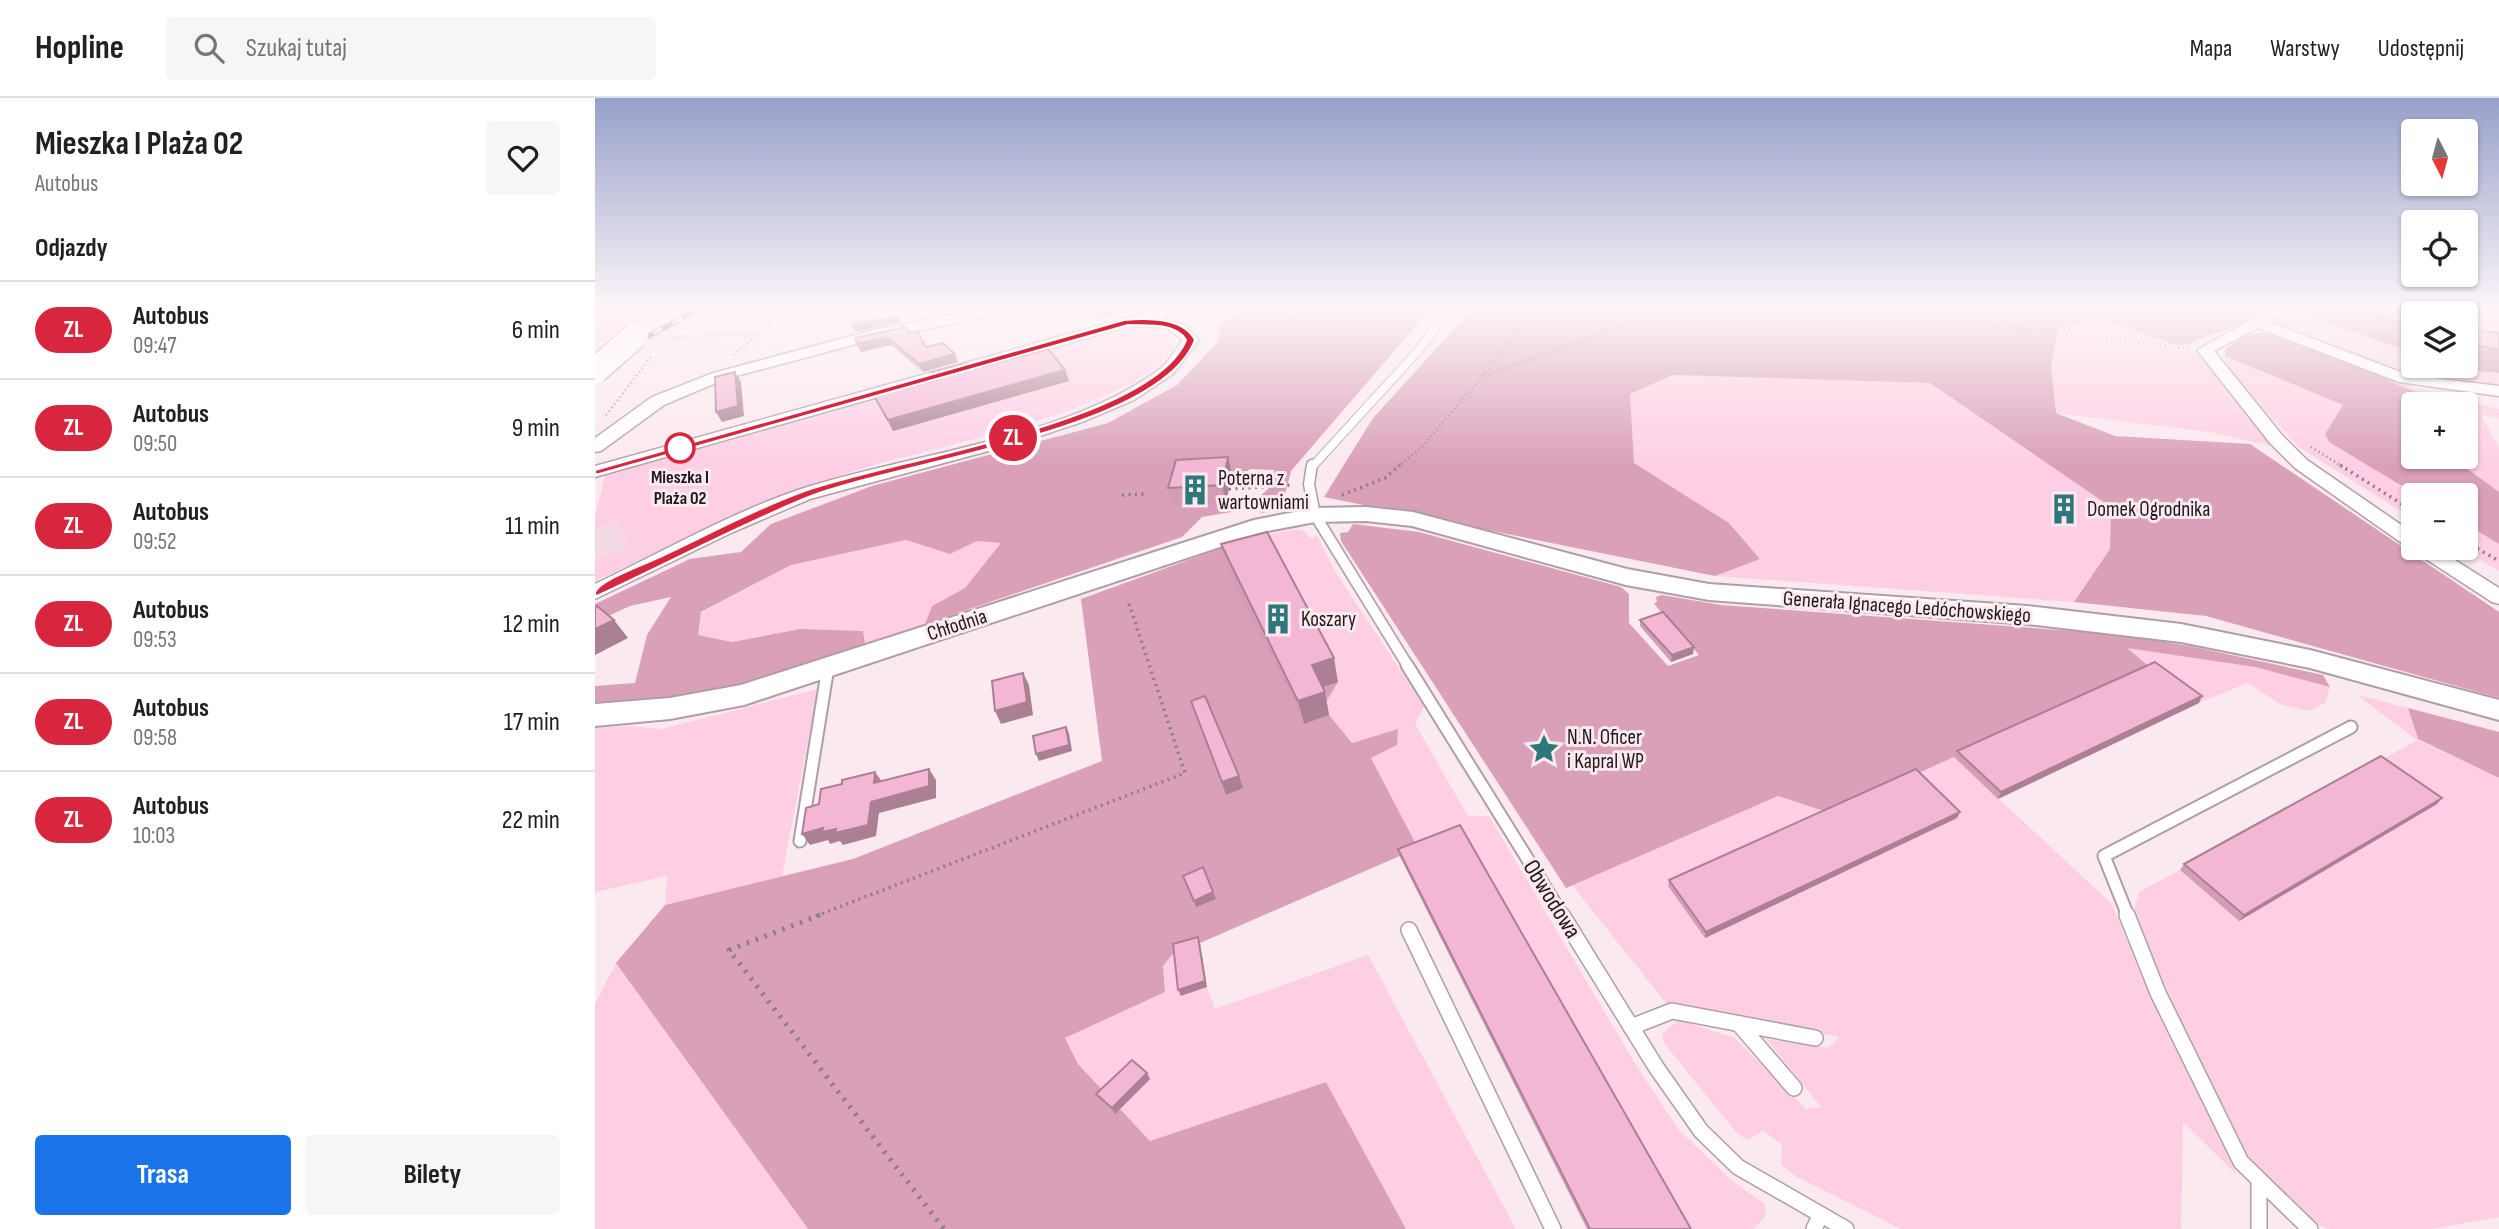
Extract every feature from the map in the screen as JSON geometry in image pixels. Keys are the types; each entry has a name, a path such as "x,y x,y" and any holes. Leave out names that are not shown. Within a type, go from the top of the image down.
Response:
{"street":[{"path":"595,447 658,401 719,376 780,360"},
{"path":"595,472 994,360"},
{"path":"595,592 804,495 1074,421 1148,385 1175,360"},
{"path":"2213,360 2276,439 2301,464 2401,534"},
{"path":"2355,360 2406,379 2499,391"},
{"name":"Generała Ignacego Ledóchowskiego","path":"1315,515 1366,514 1413,519 1626,576 1709,592 2027,615 2181,633 2310,659 2499,710"},
{"name":"Chłodnia","path":"595,715 633,714 690,707 744,695 1227,536 1263,525 1315,515"},
{"path":"2441,560 2499,597"}],"lane":[{"path":"1315,515 1309,484 1312,465 1410,360"},
{"name":"Obwodowa","path":"1315,515 1631,1027 1700,1131 1738,1167 1817,1223 1846,1229"},
{"path":"800,841 828,667"},
{"path":"2311,1229 2241,1162 2158,993 2104,856 2351,727"},
{"path":"1409,930 1553,1229"},
{"path":"1631,1027 1672,1012 1815,1038"},
{"path":"1739,1024 1794,1088"},
{"path":"2259,1180 2259,1229"}],"path":[{"path":"602,420 649,360"},
{"path":"1339,497 1385,478 1421,449 1495,360"},
{"path":"1482,377 1525,360"},
{"path":"2303,441 2401,502"},
{"path":"1229,489 1309,484"},
{"path":"1122,495 1145,494"},
{"path":"2478,549 2499,561"},
{"path":"944,1229 729,950 1185,773 1128,601"}],"shaded area":[{"path":"595,360 617,360 615,361 595,368"},
{"path":"1019,360 1163,360 1129,384 1088,403 1040,420 874,465 817,484 712,527 595,581 595,560 630,546 616,521 595,529 595,516 605,476"},
{"path":"1201,360 1387,360 1291,471 1281,509 1261,513 1260,496 1274,484 1274,470 1250,469 1225,493 1243,510 1202,517 1182,537 925,624 932,606 965,588 1001,543 977,541 950,554 906,540 791,565 701,612 698,635 732,642 800,629 863,631 865,644 748,682 652,703 595,704 595,686 635,683 647,635 671,597 630,606 595,622 595,604 690,559 741,552 771,524 872,486 1108,423 1177,385"},
{"path":"1426,360 2052,360 2056,413 2115,436 2250,444 2401,546 2401,560 2422,560 2499,612 2499,698 2206,616 2074,602 2110,549 2111,507 1930,383 1673,375 1630,394 1634,463 1729,523 1760,559 1715,576 1324,497 1373,418"},
{"path":"2023,360 2206,360 2272,446 2209,432 2056,413"},
{"path":"2226,360 2234,360 2343,405 2325,434 2329,442 2401,485 2401,511 2299,447 2240,383"},
{"path":"2234,360 2339,360 2401,383 2387,380 2416,392 2401,392 2401,469 2468,469 2499,492 2499,544 2478,531 2478,483 2401,483 2401,485 2329,442 2325,434 2343,405"},
{"path":"2365,360 2401,360 2401,373"},
{"path":"2379,360 2389,363 2401,360 2401,371 2371,363"},
{"path":"2478,360 2499,360 2499,389 2429,378 2478,378"},
{"path":"2478,370 2499,374 2499,389 2424,378 2478,378"},
{"path":"1673,375 1930,383 2111,507 2110,549 2074,602 1715,576 1760,559 1729,523 1634,463 1630,394"},
{"path":"2381,378 2434,392 2415,392"},
{"path":"2478,403 2499,409 2499,418 2481,415 2499,448 2499,492 2469,469 2478,469"},
{"path":"616,521 630,546 595,560 595,529"},
{"path":"1353,524 1419,532 1621,587 1629,594 1629,623 1668,666 1699,655 1654,604 1657,602 1656,597 1662,595 1721,605 2114,634 2190,646 2323,675 2330,687 2255,667 2127,648 2151,668 1830,813 1778,796 1566,888 1341,541 1340,533 1348,532"},
{"path":"1296,529 1304,531 1311,538 1317,536 1335,571 1424,706 1415,724 1468,816 1489,816 1639,1070 1679,1130 1731,1180 1765,1204 1766,1216 1753,1229 1687,1229 1418,848 1371,758 1396,745 1398,729 1352,743 1304,724 1298,713 1262,536"},
{"path":"2478,531 2499,544 2499,571 2478,559"},
{"path":"906,540 950,554 977,541 1002,543 965,588 932,606 925,624 865,644 862,631 800,629 732,642 698,635 701,613 791,565"},
{"path":"1224,547 1338,682 1324,705 1299,713 1304,724 1329,715 1352,743 1398,729 1397,745 1371,758 1418,848 1200,943 1176,950 1163,966 1165,992 1065,1038 1078,1064 1150,1141 1326,1082 1406,1229 808,1229 616,963 665,905 853,859 1102,761 1081,599"},
{"path":"2125,647 2255,667 2330,687 2325,703 2309,711 2280,704 2248,683 2199,703"},
{"path":"818,689 782,876 665,905 667,876 595,892 595,728 631,726 661,729"},
{"path":"2357,695 2408,708 2418,740 2499,778 2499,1217 2432,1229 2329,1229 2314,1224 2252,1163 2183,1025 2133,914 2139,892 2180,870 2239,921 2376,763 2417,740"},
{"path":"2408,708 2499,732 2499,778 2418,739"},
{"path":"1954,757 2112,904 2148,993 2237,1175 2183,1122 2181,1229 1901,1229 1797,1177 1781,1165 1782,1145 1763,1131 1747,1140 1736,1132 1663,1042 1663,1033 1679,1020 1735,1038 1806,1109 1821,1107 1766,1039 1828,1048 1839,1037 1666,1003 1572,885 1778,796 1830,813 1669,886 1705,938 1914,775"},
{"path":"1176,950 1182,996 1207,987 1215,1009 1368,955 1516,1229 1406,1229 1325,1082 1150,1141 1078,1064 1065,1038 1165,992 1163,966"},
{"path":"616,963 808,1229 595,1229 595,1004"}],"building":[{"path":"914,360 934,360 919,364"},
{"path":"1008,360 1057,360 1065,370 888,420 874,396 939,379 931,372 967,363 974,369"},
{"path":"735,372 738,406 716,412 715,377"},
{"path":"1228,457 1222,485 1168,488 1176,460"},
{"name":"Koszary","path":"1267,532 1334,658 1312,665 1325,692 1298,701 1221,544"},
{"path":"595,607 614,620 595,629"},
{"path":"1663,612 1694,647 1672,655 1640,620"},
{"path":"2155,662 2202,696 2001,792 1957,751"},
{"path":"1023,673 1027,702 995,711 992,681"},
{"path":"1205,696 1239,776 1222,782 1191,701"},
{"path":"1066,727 1069,745 1036,754 1033,736"},
{"path":"2381,756 2442,798 2244,915 2184,864"},
{"path":"929,769 929,786 871,802 868,825 835,833 836,829 822,832 823,828 802,834 806,808 819,804 821,789 842,784 842,780 875,772 874,783"},
{"path":"1916,769 1960,812 1706,932 1669,880"},
{"path":"1460,825 1691,1229 1590,1229 1398,849"},
{"path":"1203,867 1213,892 1194,901 1183,876"},
{"path":"1198,937 1205,981 1178,990 1173,944"},
{"path":"1132,1060 1147,1073 1112,1108 1096,1094"}],"railway":[{"path":"595,365 605,360"}],"bus line":[{"name":"ZL","path":"595,472 994,360"},
{"name":"ZL","path":"595,592 804,495 1074,421 1148,385 1177,360"}],"place":[{"name":"Mieszka I Plaża 02","path":"680,448"},
{"name":"Poterna z wartowniami","path":"1195,490"},
{"name":"Domek Ogrodnika","path":"2064,509"},
{"name":"Koszary","path":"1278,619"},
{"name":"N.N. Oficer i Kapral WP","path":"1544,749"}]}
